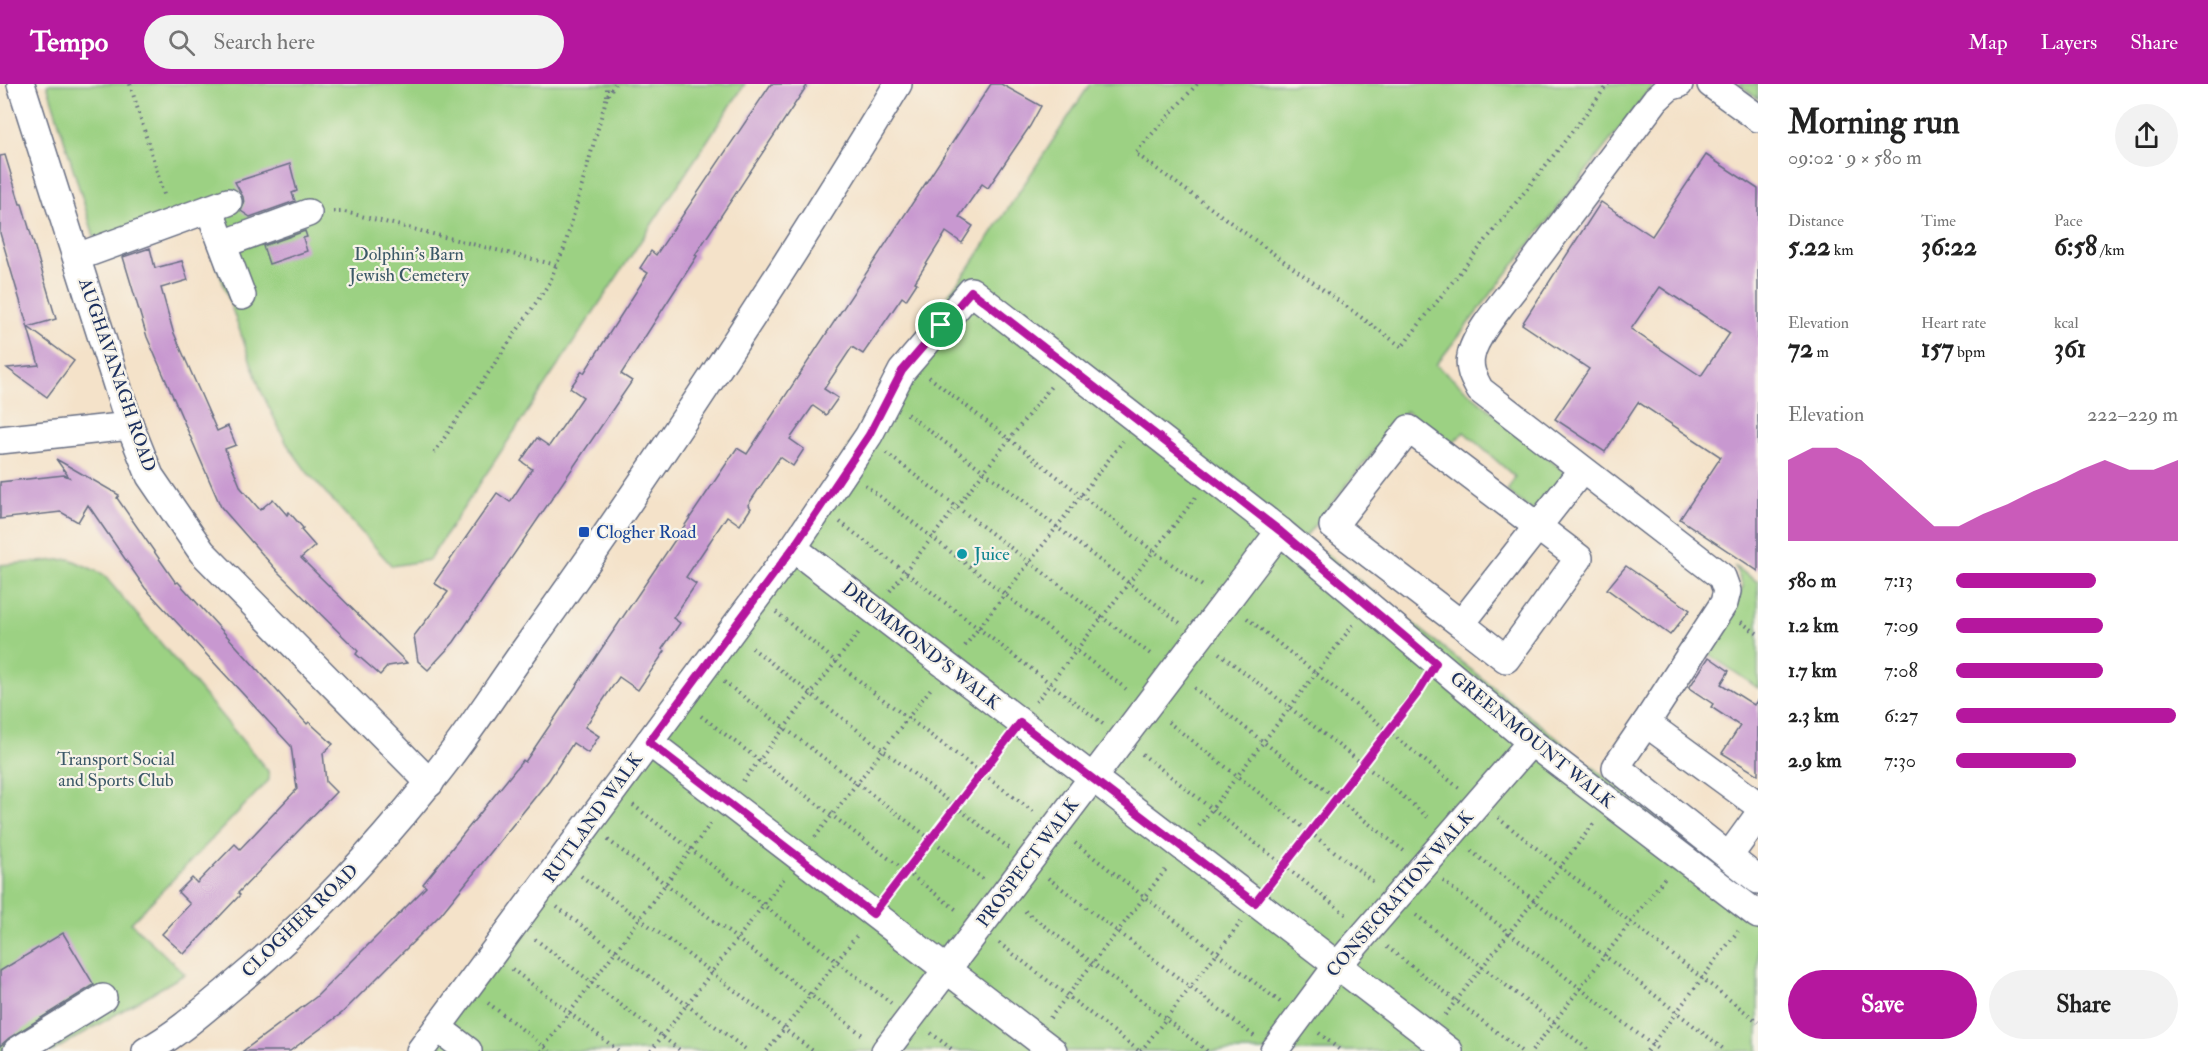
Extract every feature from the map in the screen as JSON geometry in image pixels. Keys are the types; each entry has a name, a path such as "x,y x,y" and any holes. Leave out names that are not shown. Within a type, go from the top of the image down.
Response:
{"street":[{"name":"AUGHAVANAGH ROAD","path":"21,84 130,426 150,476 202,552 430,783"},
{"name":"CLOGHER ROAD","path":"146,1051 170,1038 271,952 335,891 430,783 592,557 818,216 898,84"},
{"path":"1679,84 1669,87 1656,99 1479,337 1471,354 1472,376 1480,390 1722,577 1727,591 1724,603 1714,621 1616,767 1758,880"},
{"path":"1711,84 1758,118"},
{"path":"77,257 219,205 223,244 242,296"},
{"path":"223,244 308,213"},
{"name":"RUTLAND WALK","path":"420,1051 793,548 867,438 902,371 971,291"},
{"name":"GREENMOUNT WALK","path":"971,291 1280,531 1531,742 1756,913"},
{"path":"0,440 130,426"},
{"path":"1409,429 1579,558 1506,658 1461,624 1333,526 1409,429"},
{"path":"1461,624 1582,470"},
{"name":"PROSPECT WALK","path":"875,1044 910,1017 1280,531"},
{"name":"DRUMMOND'S WALK","path":"793,548 1439,1043"},
{"path":"1646,723 1758,805"},
{"path":"649,742 1053,1051"},
{"name":"CONSECRATION WALK","path":"1266,1045 1531,742"},
{"path":"1729,856 1758,816"},
{"path":"17,1051 103,998"},
{"path":"438,1028 468,1051"}],"path":[{"path":"130,84 172,222"},
{"path":"434,453 550,282 564,249 607,96 607,84"},
{"path":"607,96 615,84"},
{"path":"1197,84 1135,153 1402,347 1451,282 1561,147 1608,84"},
{"path":"308,213 345,212 556,265"},
{"path":"911,360 936,383 1153,551 1226,602 1758,1023"},
{"path":"543,1049 727,801 1067,365"},
{"path":"887,399 1129,582 1726,1051"},
{"path":"651,1051 1138,421"},
{"path":"867,438 1337,798 1660,1051"},
{"path":"845,470 1590,1051"},
{"path":"767,1051 1211,478"},
{"path":"821,506 1521,1051"},
{"path":"731,631 1266,1045"},
{"path":"680,700 1140,1051 1417,694 1436,663"},
{"path":"704,667 1207,1051"},
{"path":"614,790 954,1051"},
{"path":"1439,1043 1456,1001 1610,802"},
{"path":"588,825 875,1044"},
{"path":"1532,1051 1682,857"},
{"path":"561,861 813,1051"},
{"path":"538,892 748,1051"},
{"path":"1647,1051 1702,978 1756,913"},
{"path":"515,923 681,1051"},
{"path":"493,954 619,1051"},
{"path":"468,988 543,1049 550,1051"}],"green space":[{"name":"Dolphin's Barn Jewish Cemetery","path":"47,84 745,84 429,560 392,566 307,472 287,444 261,391 204,229 194,225 98,249"},
{"path":"1090,84 1654,84 1436,365 1567,474 1532,511 1507,491 1515,477 1464,432 1451,445 1406,411 1305,537 1758,899 1758,1051 411,1051 838,468 896,361 969,268"},
{"path":"1739,84 1758,84 1758,99"},
{"name":"Transport Social and Sports Club","path":"70,559 103,574 268,771 269,780 131,923 185,974 53,1051 0,1051 0,565"},
{"path":"1735,567 1758,582 1758,688 1706,652 1736,605 1743,586"}],"building":[{"path":"771,84 808,84 695,255 697,256 621,374 632,381 454,642 428,670 418,661 414,636 448,592 434,583 497,493 510,502 532,469 521,461 537,438 549,446 583,397 570,388 582,371 584,373 648,273 640,268 651,251 656,255"},
{"path":"991,84 1001,84 1041,106 988,188 982,184 959,217 973,226 962,243 946,232 906,300 902,297 863,354 852,347 824,389 838,398 826,415 813,406 790,439 804,449 793,466 780,457 748,505 751,508 740,525 727,516 686,577 696,584 673,618 680,623 662,649 665,651 638,690 619,677 585,727 599,736 588,753 573,743 549,780 441,914 342,1013 290,1051 243,1051 316,997 426,887 423,884 523,760 525,762 737,448 747,454"},
{"path":"5,155 56,319 28,327 74,361 47,397 7,368 39,365 0,233 0,156"},
{"path":"1706,155 1758,189 1758,571 1680,519 1721,457 1638,402 1605,452 1555,419 1589,369 1522,324 1601,202 1652,236","holes":["1660,287 1730,333 1701,376 1631,329"]},
{"path":"290,164 297,191 292,193 295,201 250,217 241,211 244,204 243,197 235,182"},
{"path":"305,231 307,237 303,238 307,251 269,264 263,246"},
{"path":"150,248 155,268 182,261 188,280 161,288 173,331 217,431 228,426 236,445 225,449 241,488 260,510 273,499 287,515 289,512 315,546 301,558 407,663 388,666 380,675 356,654 358,651 278,572 221,507 147,337 123,257"},
{"path":"56,459 119,495 117,498 176,583 178,582 307,724 309,722 333,744 323,753 326,782 336,792 238,893 240,895 184,954 162,934 190,904 178,892 192,878 197,883 235,844 240,849 297,789 291,746 145,588 88,505 78,522 61,512 0,519 0,482 64,475 69,477"},
{"path":"1626,566 1690,610 1670,635 1607,589"},
{"path":"1709,657 1729,671 1721,684 1754,705 1758,699 1758,775 1722,753 1740,726 1711,707 1713,704 1689,688"},
{"path":"63,933 94,985 9,1038 0,1046 0,971"}],"place":[{"name":"Clogher Road","path":"584,532"},
{"name":"Juice","path":"962,554"}],"route":[{"path":"971,291 1280,531 1436,663 1417,694 1255,903 1020,723 873,914 649,742 793,548 869,435 902,371 941,325 971,291"}]}
